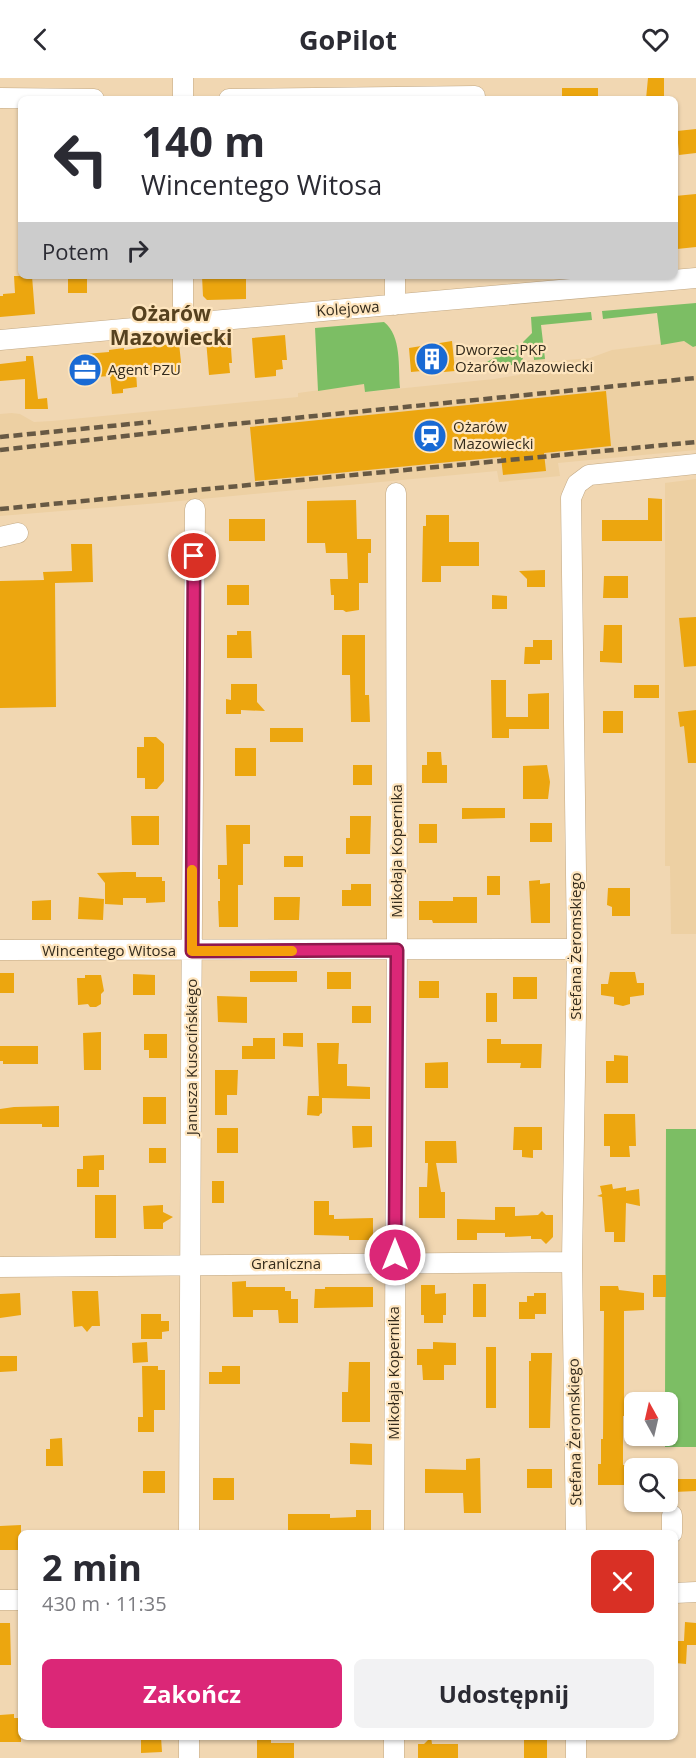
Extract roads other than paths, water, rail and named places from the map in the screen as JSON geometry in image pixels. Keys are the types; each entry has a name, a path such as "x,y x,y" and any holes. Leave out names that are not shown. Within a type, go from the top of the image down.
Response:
{"street":[{"path":"183,78 183,96"},
{"path":"291,96 395,91 475,96"},
{"path":"0,98 18,98"},
{"name":"Kolejowa","path":"0,340 696,278"},
{"path":"183,279 183,322"},
{"path":"394,305 395,279"},
{"name":"Stefana Żeromskiego","path":"576,1530 572,1262 577,949 572,491 582,479 597,473 696,464"},
{"name":"Mikołaja Kopernika","path":"394,1530 397,950 396,493"},
{"name":"Janusza Kusocińskiego","path":"189,1530 195,509"},
{"name":"Wincentego Witosa","path":"0,950 577,949"},
{"name":"Graniczna","path":"0,1267 572,1262"},
{"path":"678,1593 696,1592"},
{"path":"0,1600 18,1600"},
{"path":"189,1740 189,1758"},
{"path":"394,1740 394,1758"},
{"path":"576,1740 576,1758"}],"railway":[{"path":"0,450 214,426 696,378"},
{"path":"0,437 151,422"},
{"path":"0,509 696,442"}],"place":[{"name":"Dworzec PKP Ożarów Mazowiecki","path":"432,359"},
{"name":"Agent PZU","path":"85,370"},
{"name":"Ożarów Mazowiecki","path":"430,436"}],"district":[{"name":"Ożarów Mazowiecki","path":"171,326"}]}
